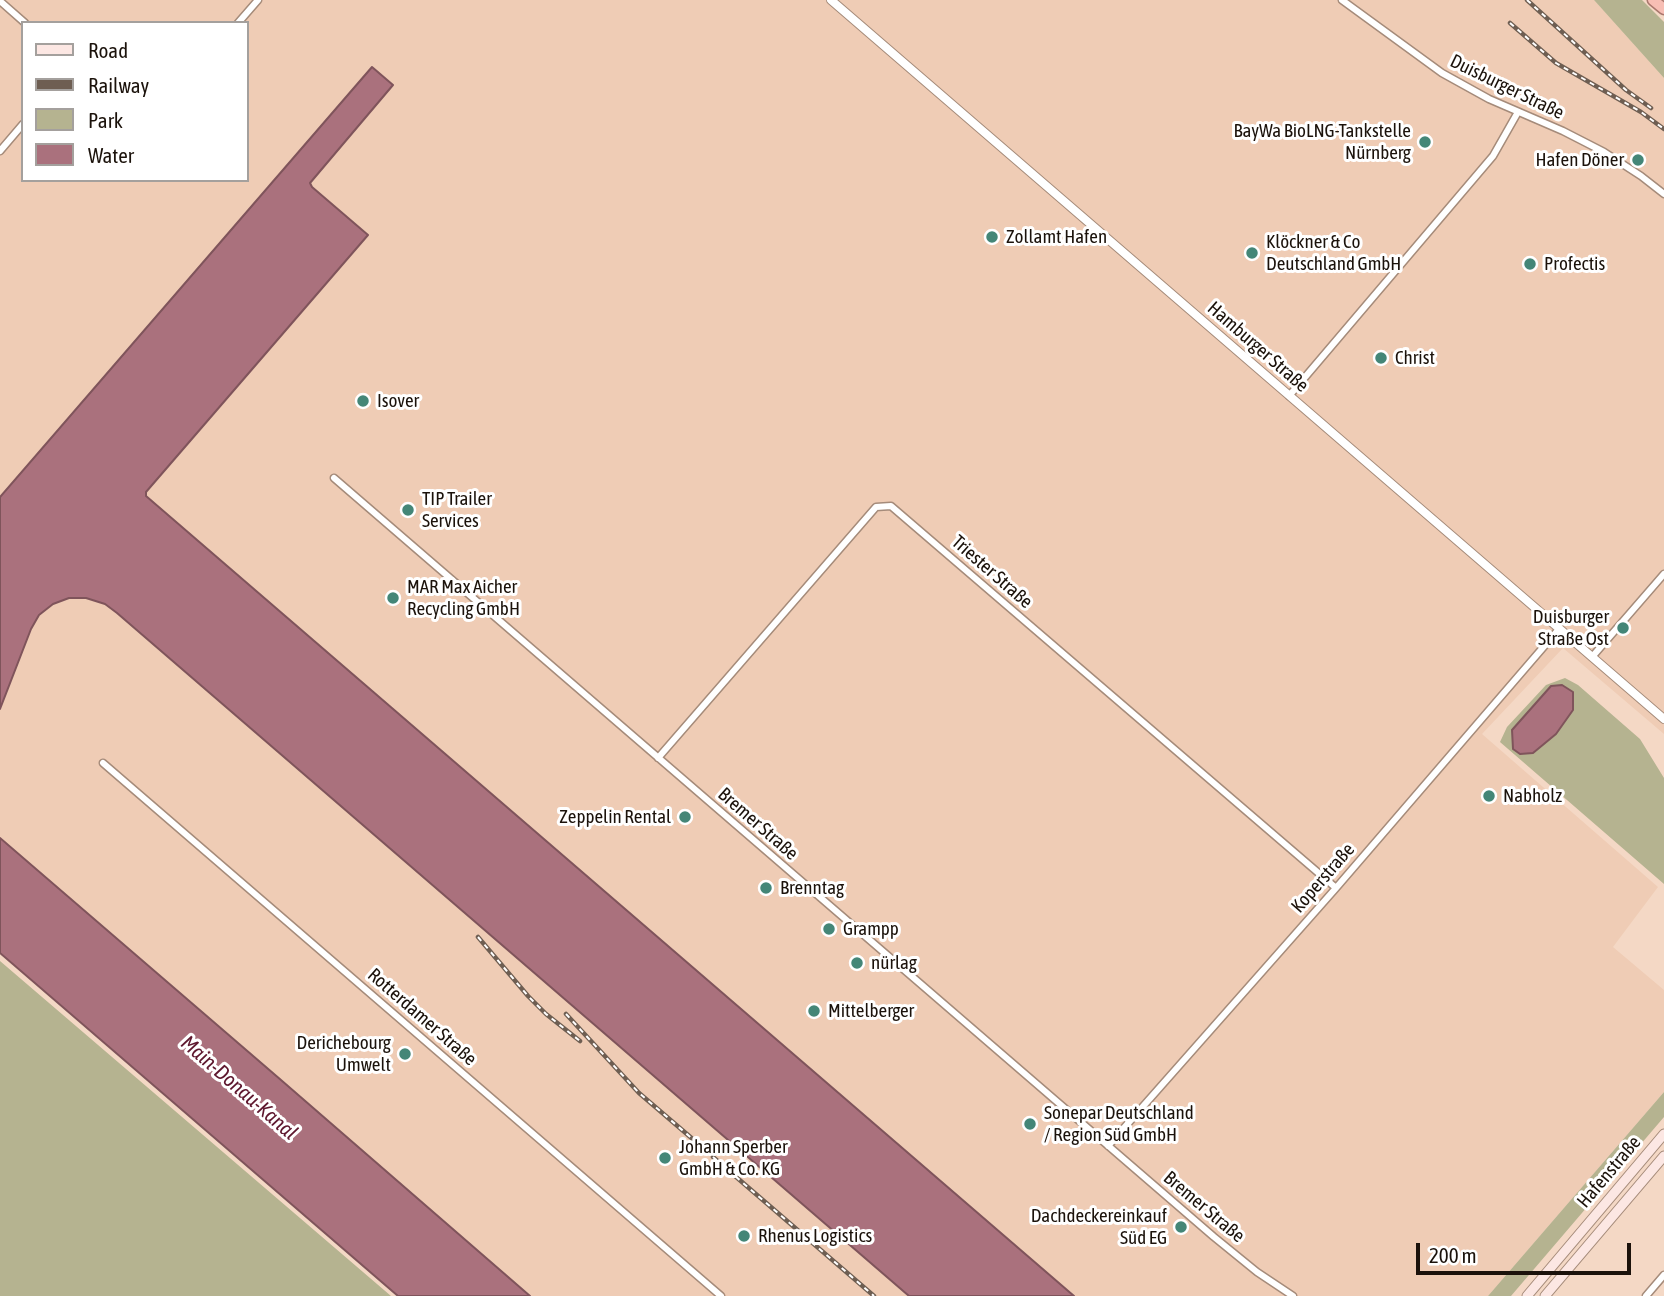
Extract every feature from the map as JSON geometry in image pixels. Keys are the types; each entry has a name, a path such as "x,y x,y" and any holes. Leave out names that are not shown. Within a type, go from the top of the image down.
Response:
{"highway":[{"path":"1653,0 1664,9"}],"main road":[{"name":"Hafenstraße","path":"1527,1296 1664,1134"},
{"name":"Hafenstraße","path":"1545,1296 1662,1160"}],"street":[{"path":"240,21 258,0"},
{"name":"Hamburger Straße","path":"831,0 1664,719"},
{"name":"Duisburger Straße","path":"1342,0 1442,73 1489,99 1604,152 1664,194"},
{"path":"0,1 23,21"},
{"path":"1289,396 1493,156 1518,112"},
{"path":"0,151 21,126"},
{"name":"Bremer Straße","path":"334,478 1108,1146 1246,1263 1293,1296"},
{"name":"Triester Straße","path":"658,758 876,507 891,506 1336,888"},
{"path":"1592,657 1664,574"},
{"name":"Koperstraße","path":"1108,1146 1336,888 1559,629"},
{"name":"Rotterdamer Straße","path":"103,763 721,1296"},
{"path":"1646,1296 1664,1275"}],"shaded area":[{"path":"0,0 1594,0 1664,78 1664,734 1563,648 1482,734 1658,887 1613,947 1664,990 1664,1092 1488,1296 530,1296 0,838"}],"green space":[{"path":"1594,0 1642,0 1664,22 1664,78"},
{"path":"1565,678 1578,685 1640,739 1664,778 1664,884 1500,742 1507,727 1546,685"},
{"path":"0,961 391,1296 0,1296"},
{"path":"1664,1092 1664,1117 1511,1296 1488,1296"}],"water":[{"path":"372,67 393,85 310,183 368,235 146,492 146,496 1074,1296 909,1296 105,604 86,598 69,598 53,604 39,615 0,709 0,497"},
{"path":"1562,685 1573,692 1573,710 1556,734 1533,753 1520,754 1513,749 1512,730 1551,686"},
{"name":"Main-Donau-Kanal","path":"0,838 530,1296 398,1296 0,953"}],"railway":[{"path":"1527,0 1626,90 1651,108"},
{"path":"1510,23 1556,63 1641,112 1664,129"},
{"path":"478,937 528,996 580,1041"},
{"path":"566,1014 639,1093 702,1147"},
{"path":"713,1157 874,1296"}],"place":[{"name":"BayWa BioLNG-Tankstelle Nürnberg","path":"1425,142"},
{"name":"Hafen Döner","path":"1638,160"},
{"name":"Zollamt Hafen","path":"992,237"},
{"name":"Klöckner & Co Deutschland GmbH","path":"1252,253"},
{"name":"Profectis","path":"1530,264"},
{"name":"Christ","path":"1381,358"},
{"name":"Isover","path":"363,401"},
{"name":"TIP Trailer Services","path":"408,510"},
{"name":"MAR Max Aicher Recycling GmbH","path":"393,598"},
{"name":"Duisburger Straße Ost","path":"1623,628"},
{"name":"Nabholz","path":"1489,796"},
{"name":"Zeppelin Rental","path":"685,817"},
{"name":"Brenntag","path":"766,888"},
{"name":"Grampp","path":"829,929"},
{"name":"nürlag","path":"857,963"},
{"name":"Mittelberger","path":"814,1011"},
{"name":"Derichebourg Umwelt","path":"405,1054"},
{"name":"Sonepar Deutschland / Region Süd GmbH","path":"1030,1124"},
{"name":"Johann Sperber GmbH & Co. KG","path":"665,1158"},
{"name":"Dachdeckereinkauf Süd EG","path":"1181,1227"},
{"name":"Rhenus Logistics","path":"744,1236"}]}
